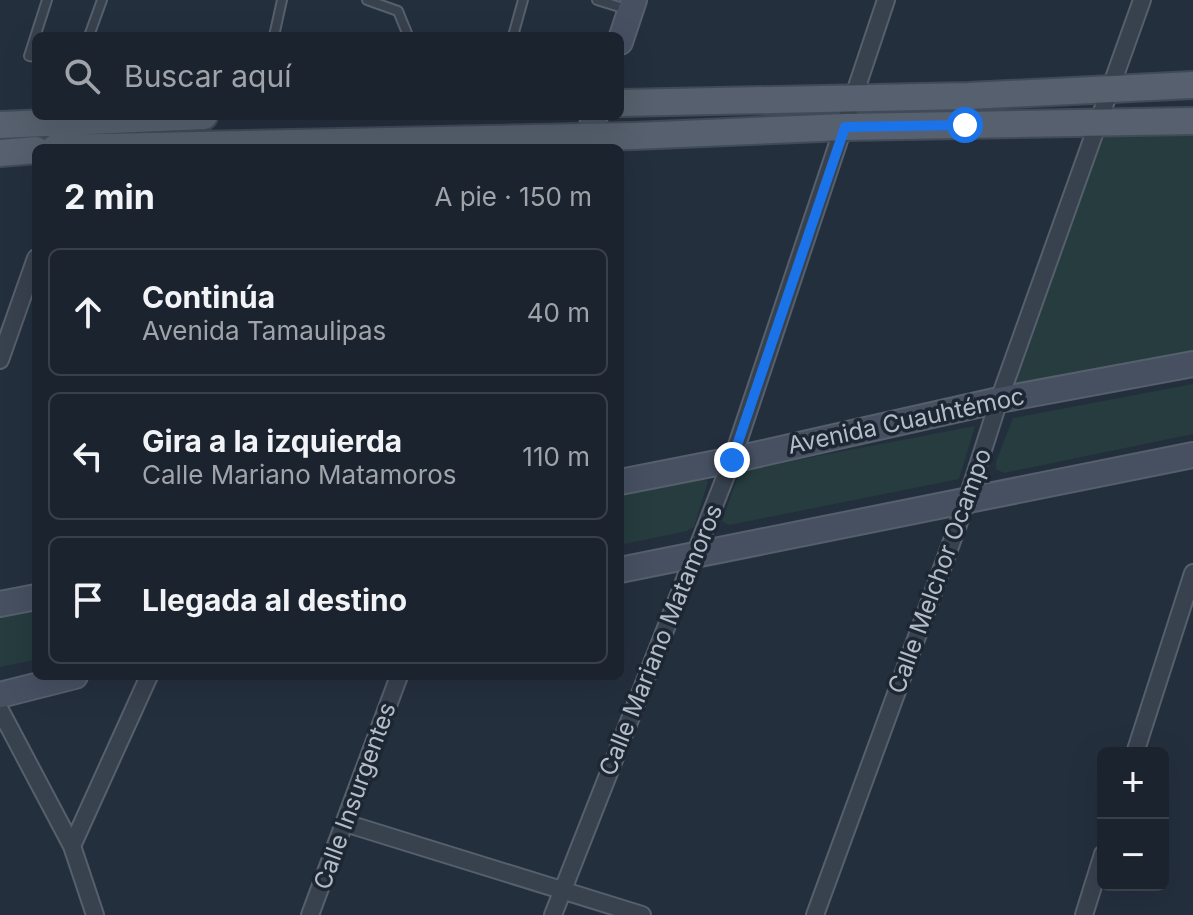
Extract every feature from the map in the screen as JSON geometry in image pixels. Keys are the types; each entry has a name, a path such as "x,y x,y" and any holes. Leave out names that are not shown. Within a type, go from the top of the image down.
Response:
{"main road":[{"path":"624,103 854,99 1193,85"},
{"path":"0,125 33,120"},
{"path":"327,144 590,133 1193,121"},
{"path":"0,153 32,150"}],"street":[{"name":"Calle Mariano Matamoros","path":"553,915 732,460 886,0"},
{"name":"Calle Melchor Ocampo","path":"815,915 967,500 999,400 1142,0"},
{"path":"623,32 632,5"},
{"path":"0,360 32,269"},
{"name":"Avenida Cuauhtémoc","path":"624,481 999,400 1193,364"},
{"path":"624,569 1193,455"},
{"path":"1137,747 1193,573"},
{"path":"0,604 32,598"},
{"path":"0,695 59,680"},
{"path":"72,846 147,680"},
{"name":"Calle Insurgentes","path":"310,915 398,680"},
{"path":"0,710 72,846 94,915"},
{"path":"345,823 642,915"},
{"path":"1084,915 1097,873"}],"lane":[{"path":"37,32 47,0"},
{"path":"90,32 102,0"},
{"path":"275,32 282,0"},
{"path":"367,0 398,11 407,32"},
{"path":"514,32 523,0"},
{"path":"597,0 632,5"}],"green space":[{"path":"1193,121 1193,359 999,400 1100,122"},
{"path":"1193,384 1193,434 1004,473 996,469 1013,418"},
{"path":"975,426 959,479 729,525 722,521 740,471"},
{"path":"696,478 708,481 694,527 624,544 624,493"},
{"path":"32,611 32,661 0,667 0,617"}],"route":[{"path":"732,460 845,127 965,125"}]}
